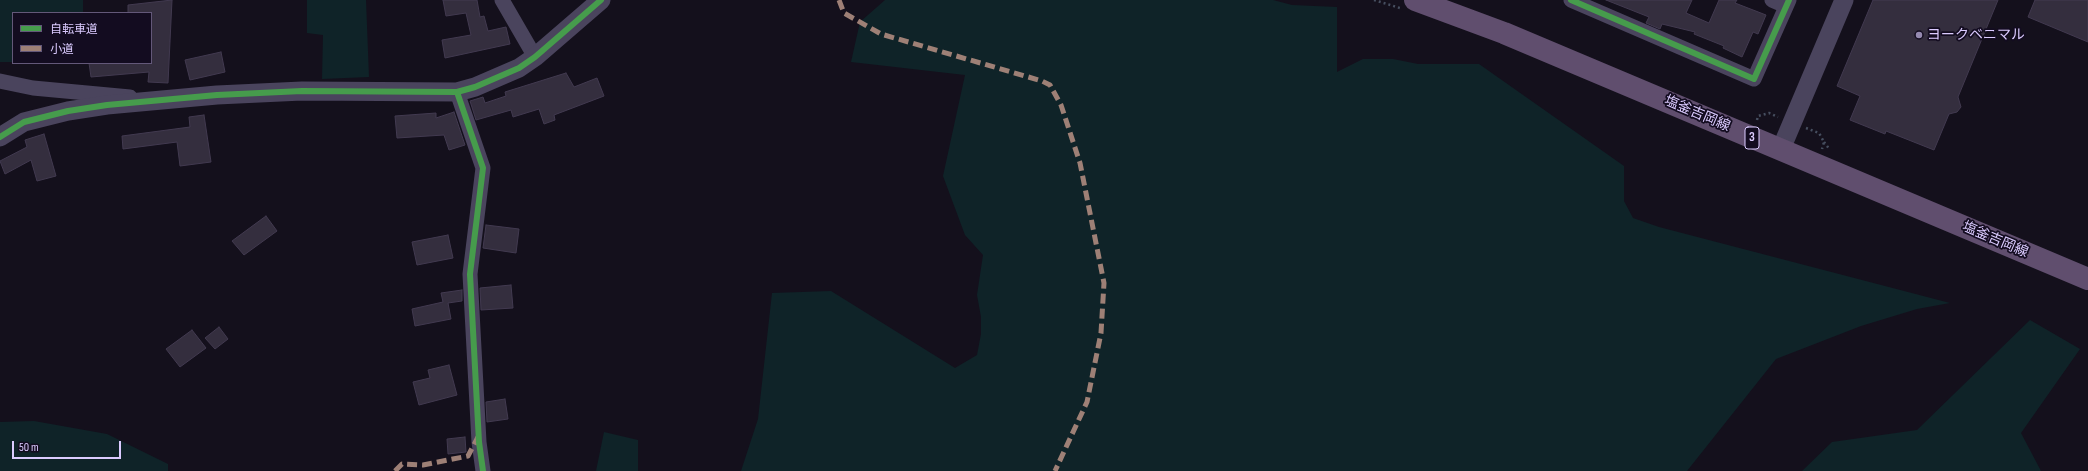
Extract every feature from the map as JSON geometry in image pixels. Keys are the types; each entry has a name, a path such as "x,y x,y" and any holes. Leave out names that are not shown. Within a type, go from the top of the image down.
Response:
{"main road":[{"name":"塩釜吉岡線","path":"1415,0 1504,33 2088,279"}],"street":[{"path":"502,0 535,57"},
{"path":"1571,0 1754,79 1788,3 1772,0"},
{"path":"1781,150 1844,0"},
{"path":"0,137 24,122 68,111 155,100 217,95 302,91 457,92 475,87 519,68 535,57 597,1"},
{"path":"0,81 33,88 155,100"},
{"path":"457,92 484,168 470,274 479,442 483,471"}],"path":[{"path":"1757,121 1758,116 1769,113 1781,118"},
{"path":"1806,128 1819,133 1824,142 1820,153"}],"green space":[{"path":"0,0 83,0 83,12 12,12 12,62 0,62"},
{"path":"307,0 366,0 369,77 322,79 323,35 307,33"},
{"path":"885,0 1273,0 1292,5 1337,7 1337,72 1363,59 1393,59 1418,64 1479,64 1624,166 1624,201 1633,218 1659,227 1950,303 1917,309 1861,326 1776,359 1687,471 741,471 758,419 772,293 831,291 955,368 977,355 981,334 981,317 977,295 983,255 965,235 943,176 965,75 851,62 860,22"},
{"path":"2030,320 2080,349 2021,433 2041,471 1802,471 1832,442 1917,430"},
{"path":"34,421 107,434 168,464 168,471 0,471 0,422"},
{"path":"604,432 638,440 638,471 596,471"}],"building":[{"path":"172,0 168,83 148,82 149,72 91,77 89,64 152,64 152,12 128,12 128,5"},
{"path":"443,0 477,0 480,17 484,16 488,31 506,27 510,44 445,58 442,40 471,35 466,13 446,16"},
{"path":"1606,0 1692,0 1686,13 1709,23 1719,0 1737,0 1735,3 1766,15 1758,34 1753,32 1742,57 1723,48 1724,46 1694,34 1695,32 1662,24 1660,29 1646,23 1649,17"},
{"path":"1873,0 1998,0 1958,97 1961,107 1957,112 1949,114 1934,150 1886,131 1885,134 1850,120 1860,96 1837,86"},
{"path":"2035,0 2088,0 2088,42 2028,17"},
{"path":"221,52 225,72 190,80 185,60"},
{"path":"566,73 574,87 597,78 604,96 554,115 555,120 544,124 539,109 513,117 511,110 476,120 470,101 483,97 485,103 506,96 505,92"},
{"path":"454,112 465,145 449,150 444,135 397,138 395,116 436,113 436,118"},
{"path":"204,115 211,162 180,166 177,142 123,149 122,136 190,127 189,117"},
{"path":"44,134 56,176 37,181 31,160 5,174 0,161 27,147 25,140"},
{"path":"266,216 277,231 244,255 232,241"},
{"path":"486,225 519,229 516,253 483,248"},
{"path":"448,235 453,258 417,265 412,242"},
{"path":"511,285 513,308 481,310 480,288"},
{"path":"462,290 462,301 448,303 451,319 415,326 412,309 443,302 441,293"},
{"path":"219,327 228,339 215,349 205,338"},
{"path":"192,330 206,348 180,367 166,349"},
{"path":"449,365 457,395 419,405 413,382 430,378 428,370"},
{"path":"505,399 508,419 487,422 486,402"},
{"path":"465,437 466,452 448,454 447,439"}],"marked path":[{"path":"839,0 844,13 881,34 1042,81 1050,85 1061,105 1080,163 1104,283 1101,333 1087,402 1055,471"},
{"path":"395,471 402,464 423,465 468,456 478,437"}],"cycle path":[{"path":"0,137 24,122 68,111 107,105 217,95 302,91 457,92 475,87 519,68 535,57 601,0"},
{"path":"1571,0 1754,79 1789,0"},
{"path":"457,92 483,168 470,274 479,442 483,471"}],"place":[{"name":"ヨークベニマル","path":"1919,35"}]}
